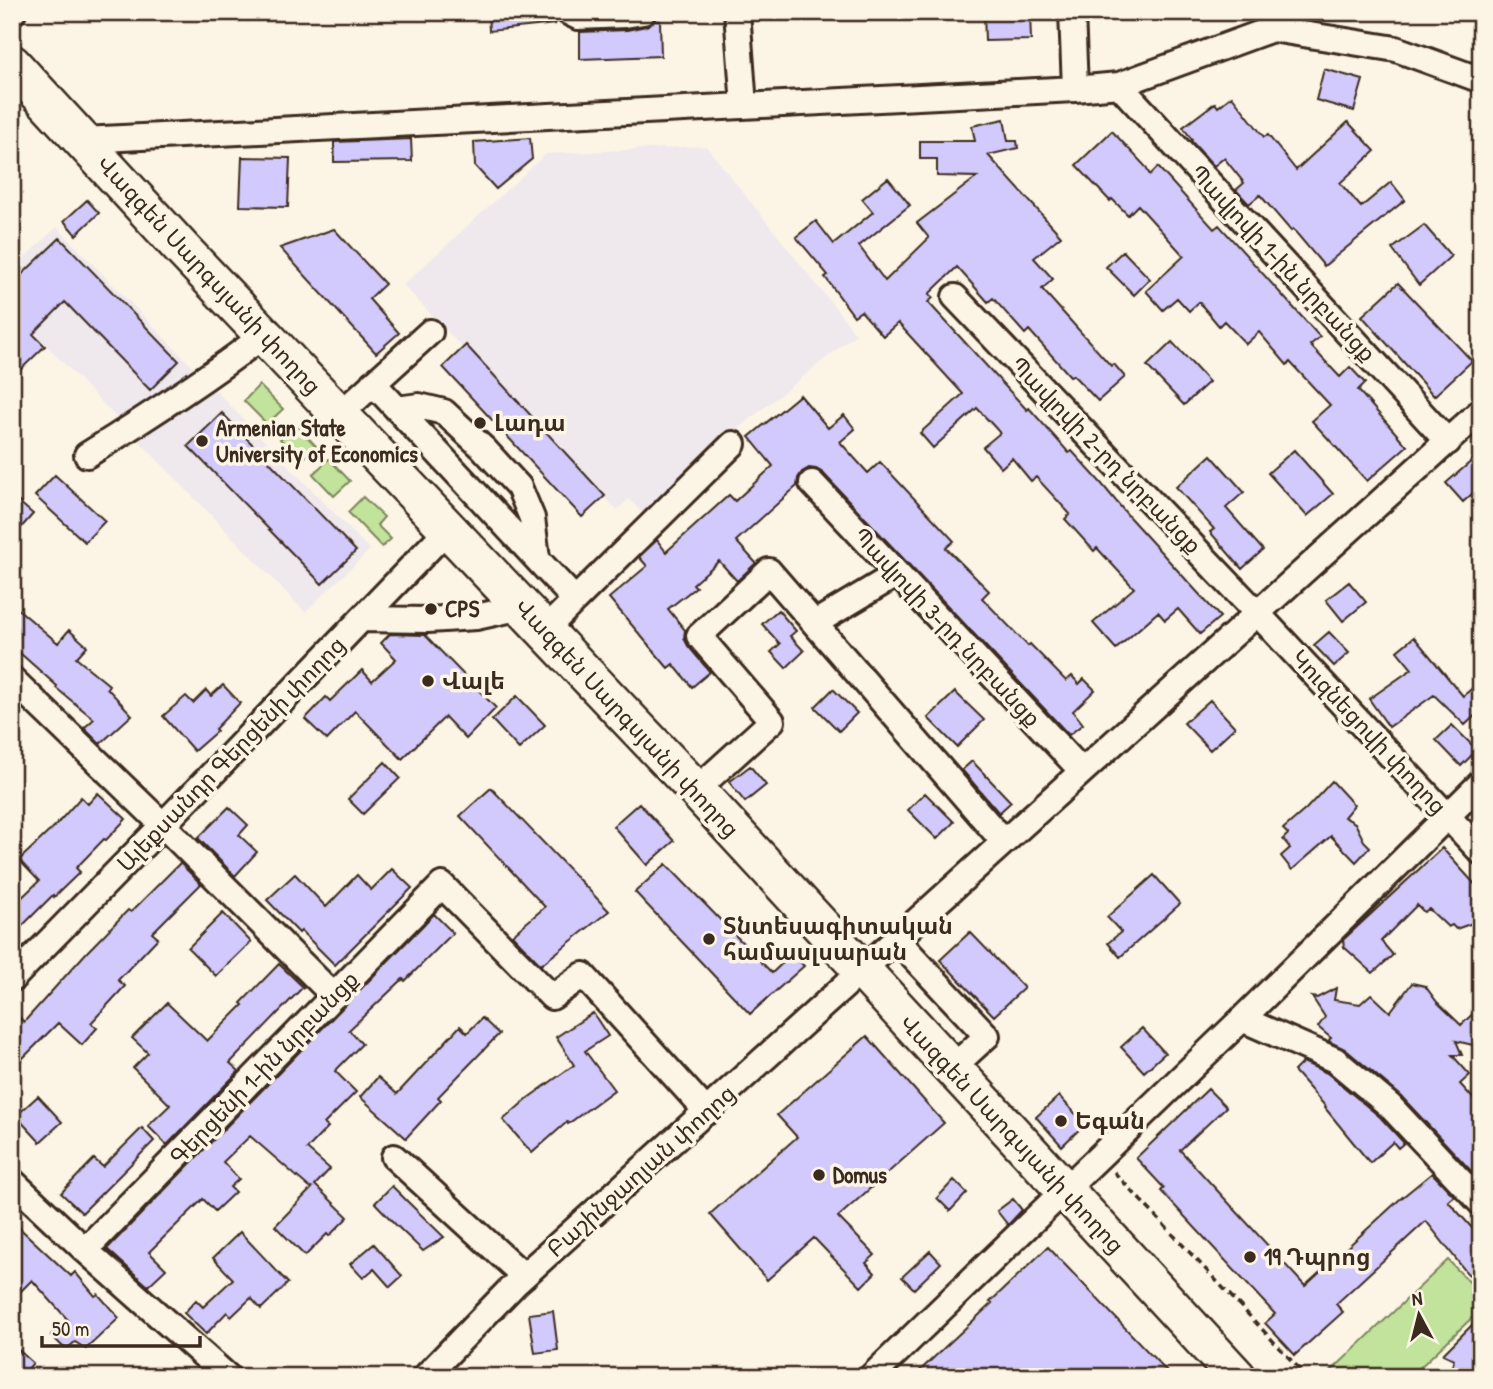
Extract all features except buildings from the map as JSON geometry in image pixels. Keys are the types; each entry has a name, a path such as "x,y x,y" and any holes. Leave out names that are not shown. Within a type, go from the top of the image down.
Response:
{"highway":[{"name":"Վազգեն Սարգսյանի փողոց","path":"12,64 173,240 696,790 1237,1377"}],"street":[{"path":"568,12 578,17 643,12"},
{"path":"737,12 744,106"},
{"path":"1072,12 1075,89"},
{"path":"83,140 1119,85 1272,29 1396,49 1481,80"},
{"name":"Պավլովի 1-ին նրբանցք","path":"1119,85 1448,442"},
{"name":"Պավլովի 2-րդ նրբանցք","path":"955,297 1257,613"},
{"path":"339,415 430,332"},
{"path":"87,455 226,365 264,335"},
{"path":"373,383 575,600"},
{"path":"397,408 419,406 444,412 484,449 519,487 532,518 537,558"},
{"name":"Բաշինջաղյան փողոց","path":"425,1377 524,1276 1481,411"},
{"path":"362,619 533,619 575,600 733,444"},
{"name":"Պավլովի 3-րդ նրբանցք","path":"812,483 1082,772"},
{"name":"Ալեքսանդր Գերցենի փողոց","path":"12,979 448,529"},
{"path":"696,790 772,721 699,636 769,571 1004,842"},
{"path":"815,623 897,574"},
{"name":"Կուզնեցովի փողոց","path":"1257,613 1481,852"},
{"path":"12,679 334,996"},
{"path":"871,1377 1066,1191 1481,783"},
{"name":"Գերցենի 1-ին նրբանցք","path":"85,1250 442,886 552,997 583,975 707,1112"},
{"path":"897,940 986,1036 952,1068"},
{"path":"1242,1019 1335,1060 1390,1106 1481,1203"},
{"path":"394,1157 524,1276"},
{"path":"12,1181 228,1377"}],"path":[{"path":"1100,1157 1307,1377"}],"shaded area":[{"path":"706,146 856,334 735,431 748,447 656,528 629,499 617,510 403,285 546,154"},
{"name":"Armenian State University of Economics","path":"57,227 370,550 305,612 12,310 12,269"}],"green space":[{"path":"259,385 283,409 267,424 244,401"},
{"path":"296,425 316,446 301,461 280,439"},
{"path":"329,459 350,481 334,496 313,474"},
{"path":"363,497 384,517 377,525 391,539 382,547 348,512"},
{"path":"1448,1260 1481,1294 1481,1309 1410,1377 1331,1377 1328,1374"}],"place":[{"name":"Լադա","path":"480,423"},
{"name":"Armenian State University of Economics","path":"202,441"},
{"name":"CPS","path":"431,609"},
{"name":"Վալե","path":"428,681"},
{"name":"Տնտեսագիտական համասլսարան","path":"709,939"},
{"name":"Եգան","path":"1061,1121"},
{"name":"Domus","path":"819,1175"},
{"name":"19 Դպրոց","path":"1250,1257"}]}
